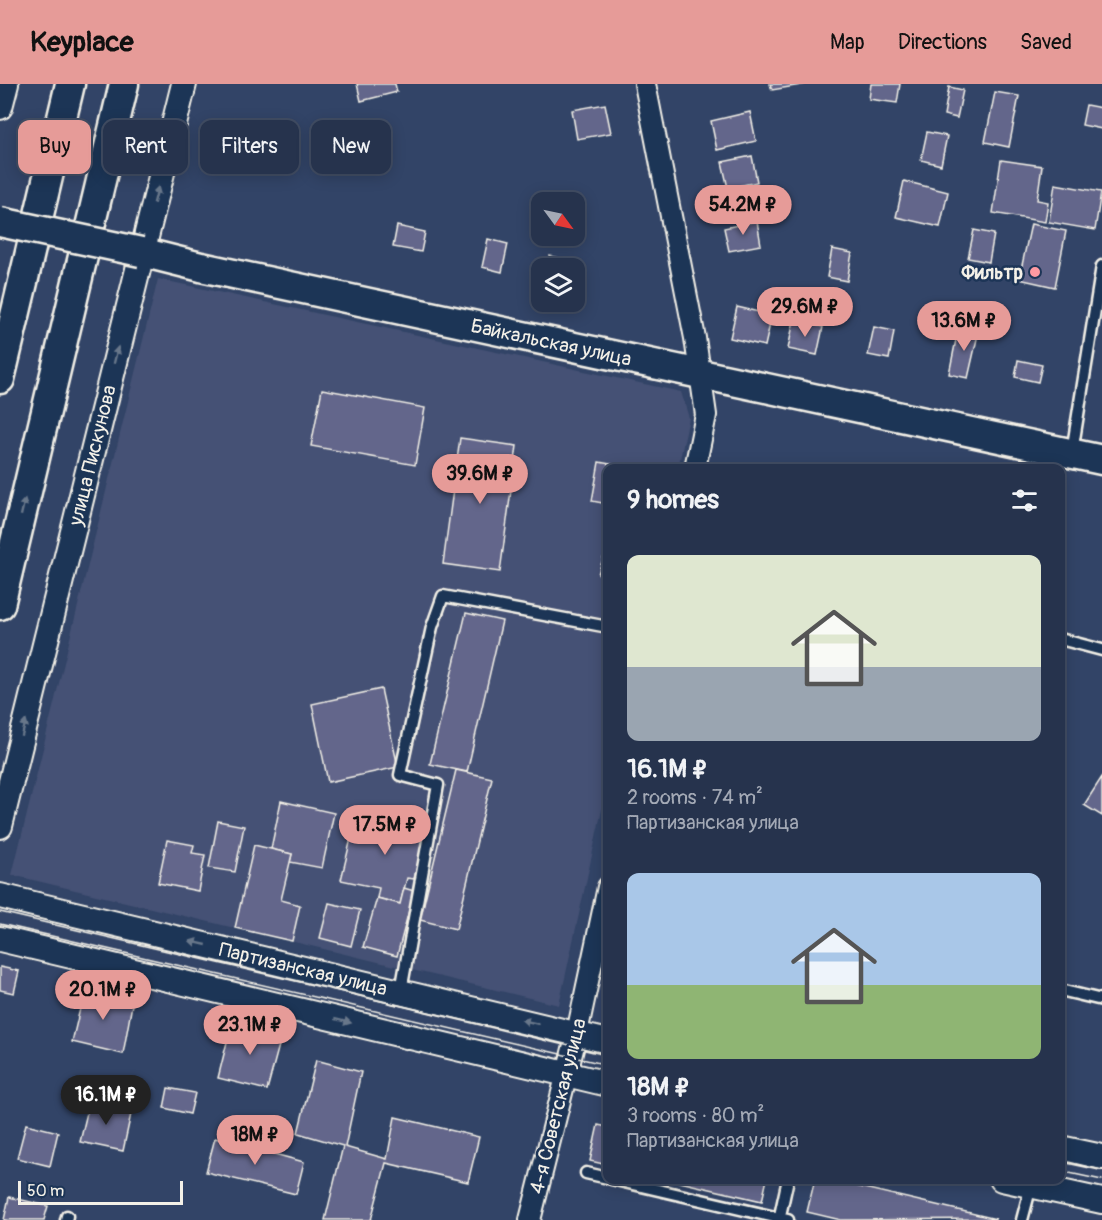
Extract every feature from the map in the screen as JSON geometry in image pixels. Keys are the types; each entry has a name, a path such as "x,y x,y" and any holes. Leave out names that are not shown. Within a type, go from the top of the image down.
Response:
{"main road":[{"path":"0,379 70,84"},
{"path":"0,605 124,84"},
{"name":"Байкальская улица","path":"0,222 1102,460"}],"street":[{"path":"0,107 6,84"},
{"name":"улица Пискунова","path":"0,826 184,84"},
{"path":"645,84 695,338 706,415 696,464"},
{"name":"Партизанская улица","path":"0,896 603,1041"},
{"name":"4-я Советская улица","path":"530,1220 577,1033 603,911"},
{"path":"0,939 603,1083"},
{"path":"1065,1149 1102,1157"},
{"path":"1023,1184 1102,1201"}],"lane":[{"path":"1071,454 1102,266"},
{"path":"400,991 438,785 400,775 432,627 443,596 603,626"},
{"path":"1065,640 1102,650"},
{"path":"1065,991 1102,1000"},
{"path":"586,1173 603,1177"},
{"path":"631,1184 782,1219 787,1184"},
{"path":"1022,1220 1031,1186"}],"shaded area":[{"path":"158,279 681,392 689,418 679,464 603,464 603,805 559,1005 12,875"}],"building":[{"path":"357,84 395,84 397,92 361,101"},
{"path":"770,84 807,84 772,90"},
{"path":"871,84 900,84 897,103 869,99"},
{"path":"949,87 963,90 957,118 944,115"},
{"path":"995,92 1019,96 1009,147 985,142"},
{"path":"605,104 611,133 577,139 572,110"},
{"path":"1086,105 1102,108 1102,129 1082,125"},
{"path":"750,112 756,141 717,150 711,121"},
{"path":"927,132 947,136 941,165 921,160"},
{"path":"752,156 757,182 728,188 722,162"},
{"path":"1001,160 1042,166 1037,200 1048,202 1045,222 993,213"},
{"path":"904,181 948,192 940,227 896,217"},
{"path":"1055,184 1101,192 1095,230 1049,222"},
{"path":"757,221 761,245 729,251 724,228"},
{"path":"1031,224 1066,231 1055,287 1019,279"},
{"path":"397,226 425,232 421,252 393,247"},
{"path":"974,230 994,234 989,262 968,258"},
{"path":"488,239 508,244 502,272 482,267"},
{"path":"832,249 852,253 847,281 827,277"},
{"path":"737,307 772,315 765,346 730,338"},
{"path":"794,320 823,327 817,355 788,349"},
{"path":"959,325 979,330 968,378 949,374"},
{"path":"874,327 894,331 889,359 868,355"},
{"path":"1018,360 1042,365 1038,382 1015,377"},
{"path":"322,389 425,408 415,465 311,446"},
{"path":"460,438 517,446 500,572 443,564"},
{"path":"599,462 610,464 603,464 603,503 592,501"},
{"path":"603,559 603,576 598,574"},
{"path":"466,613 502,621 467,772 430,764"},
{"path":"381,689 398,767 328,782 312,704"},
{"path":"456,770 492,778 456,929 420,920"},
{"path":"1102,777 1102,816 1084,805"},
{"path":"281,801 334,813 322,868 290,862 292,854 271,849"},
{"path":"394,818 427,824 414,879 407,878 400,904 377,898 379,888 341,880 353,830"},
{"path":"218,821 244,826 235,872 209,868"},
{"path":"167,840 194,845 192,853 205,855 198,891 158,883"},
{"path":"254,845 292,854 281,900 300,905 292,941 235,928"},
{"path":"404,888 414,891 397,956 363,947 377,898 400,904"},
{"path":"329,903 360,910 351,946 320,938"},
{"path":"0,967 19,971 14,993 0,990"},
{"path":"85,988 133,999 123,1054 72,1042"},
{"path":"232,1022 282,1034 267,1090 218,1078"},
{"path":"316,1060 361,1072 345,1147 387,1159 395,1117 479,1137 468,1182 386,1163 371,1220 325,1220 343,1146 298,1133"},
{"path":"168,1088 195,1093 190,1114 164,1108"},
{"path":"90,1100 132,1109 123,1151 80,1142"},
{"path":"26,1124 58,1132 50,1166 17,1158"},
{"path":"598,1125 603,1126 603,1164 590,1161"},
{"path":"215,1138 304,1162 296,1194 206,1172"},
{"path":"689,1184 766,1184 762,1201"},
{"path":"814,1184 847,1184 996,1219 841,1220 807,1212"},
{"path":"9,1197 48,1206 44,1220 4,1220"}],"tram line":[{"path":"0,912 603,1053"},
{"path":"0,924 603,1064"},
{"path":"1065,1161 1102,1170"},
{"path":"1065,1172 1102,1180"}],"place":[{"name":"Фильтр","path":"1035,272"}]}
